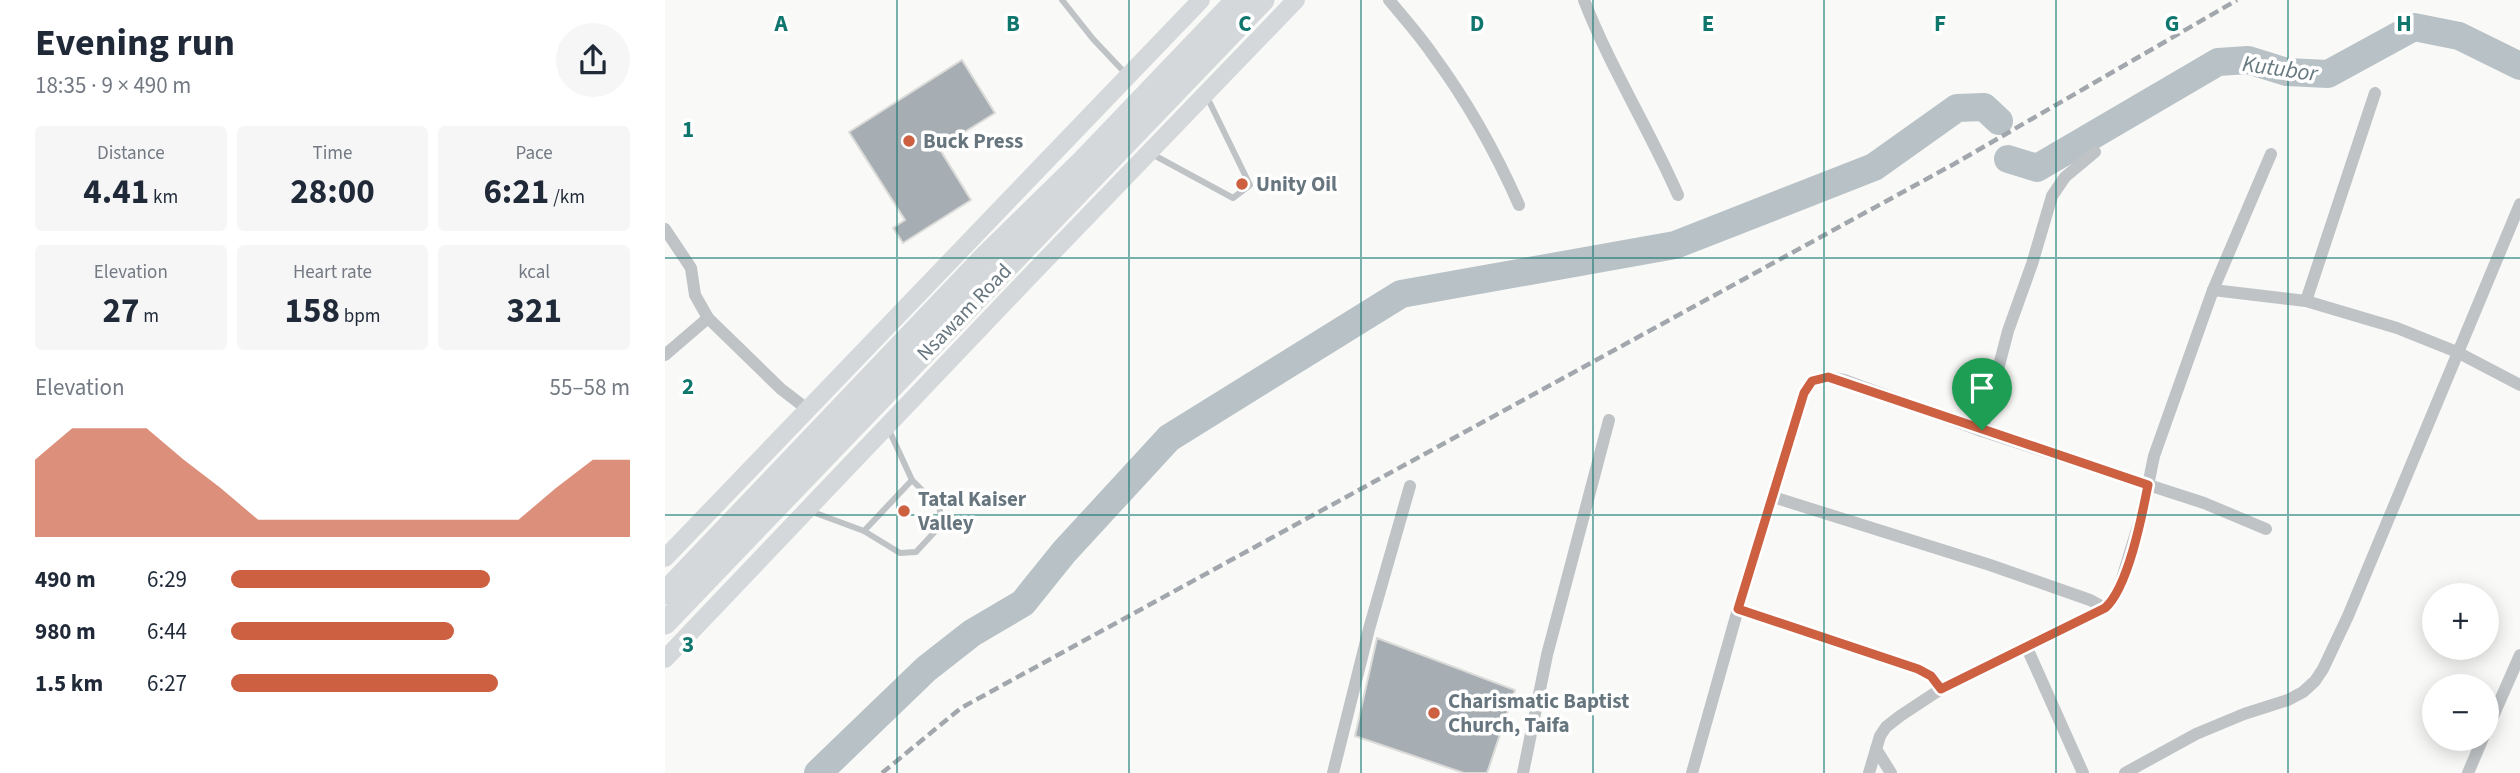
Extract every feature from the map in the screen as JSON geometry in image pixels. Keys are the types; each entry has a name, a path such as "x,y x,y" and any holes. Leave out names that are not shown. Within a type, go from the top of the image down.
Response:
{"highway":[{"name":"Nsawam Road","path":"665,593 985,257 1083,161 1237,0"},
{"name":"Nsawam Road","path":"665,623 1262,0"}],"main road":[{"path":"665,558 1201,0"},
{"path":"665,659 1296,0"}],"street":[{"path":"1389,0 1433,54 1455,88 1504,171 1519,205"},
{"path":"1584,0 1593,24 1656,145 1678,195"},
{"path":"2306,301 2375,93"},
{"path":"1982,430 2008,331 2032,264 2052,195 2065,177 2095,152"},
{"path":"1869,773 1886,727 1941,689 2105,608 2112,601 2120,585 2143,510 2158,445 2213,290 2271,154"},
{"path":"2125,773 2196,734 2244,714 2288,700 2315,681 2349,616 2520,204"},
{"path":"665,229 689,262 695,295 708,318 781,389 807,409"},
{"path":"2213,290 2306,301 2397,327 2457,352 2520,385"},
{"path":"665,355 708,318"},
{"path":"1692,773 1738,609 1804,393 1812,381 1828,377 1844,380 1982,430 2204,503 2266,529"},
{"path":"1523,773 1547,655 1609,420"},
{"path":"1333,773 1369,629 1410,486"},
{"path":"1773,497 1990,565 2090,600 2105,608"},
{"path":"1738,609 1918,669 1931,676 1941,689"},
{"path":"2027,648 2083,773"},
{"path":"2499,703 2520,655"},
{"path":"1876,749 1891,773"},
{"path":"2468,773 2477,751"}],"lane":[{"path":"1062,0 1093,39 1129,77"},
{"path":"1149,152 1233,198 1250,185 1206,93"},
{"path":"808,511 865,531 900,553 916,552 943,523 939,507 912,481 888,427"},
{"path":"865,531 912,481"}],"building":[{"path":"962,60 995,113 939,148 971,200 903,243 893,228 905,220 849,132"},
{"name":"Charismatic Baptist Church, Taifa","path":"1377,638 1515,690 1487,773 1464,773 1355,736"}],"waterway":[{"name":"Kutubor","path":"2008,159 2037,168 2218,62 2248,60 2287,72 2328,74 2414,27 2459,36 2520,66"},
{"path":"818,773 926,669 972,633 1023,603 1064,552 1169,438 1401,294 1675,245 1874,167 1957,108 1984,107 1999,121"}],"railway":[{"path":"882,773 961,708 1954,164 2237,0"}],"place":[{"name":"Buck Press","path":"909,141"},
{"name":"Unity Oil","path":"1242,184"},
{"name":"Tatal Kaiser Valley","path":"904,511"},
{"name":"Charismatic Baptist Church, Taifa","path":"1434,713"}],"route":[{"path":"1828,377 1844,380 1982,430 2148,485 2117,594 2105,608 1941,689 1931,676 1918,669 1738,609 1804,393 1812,381 1828,377"}]}
